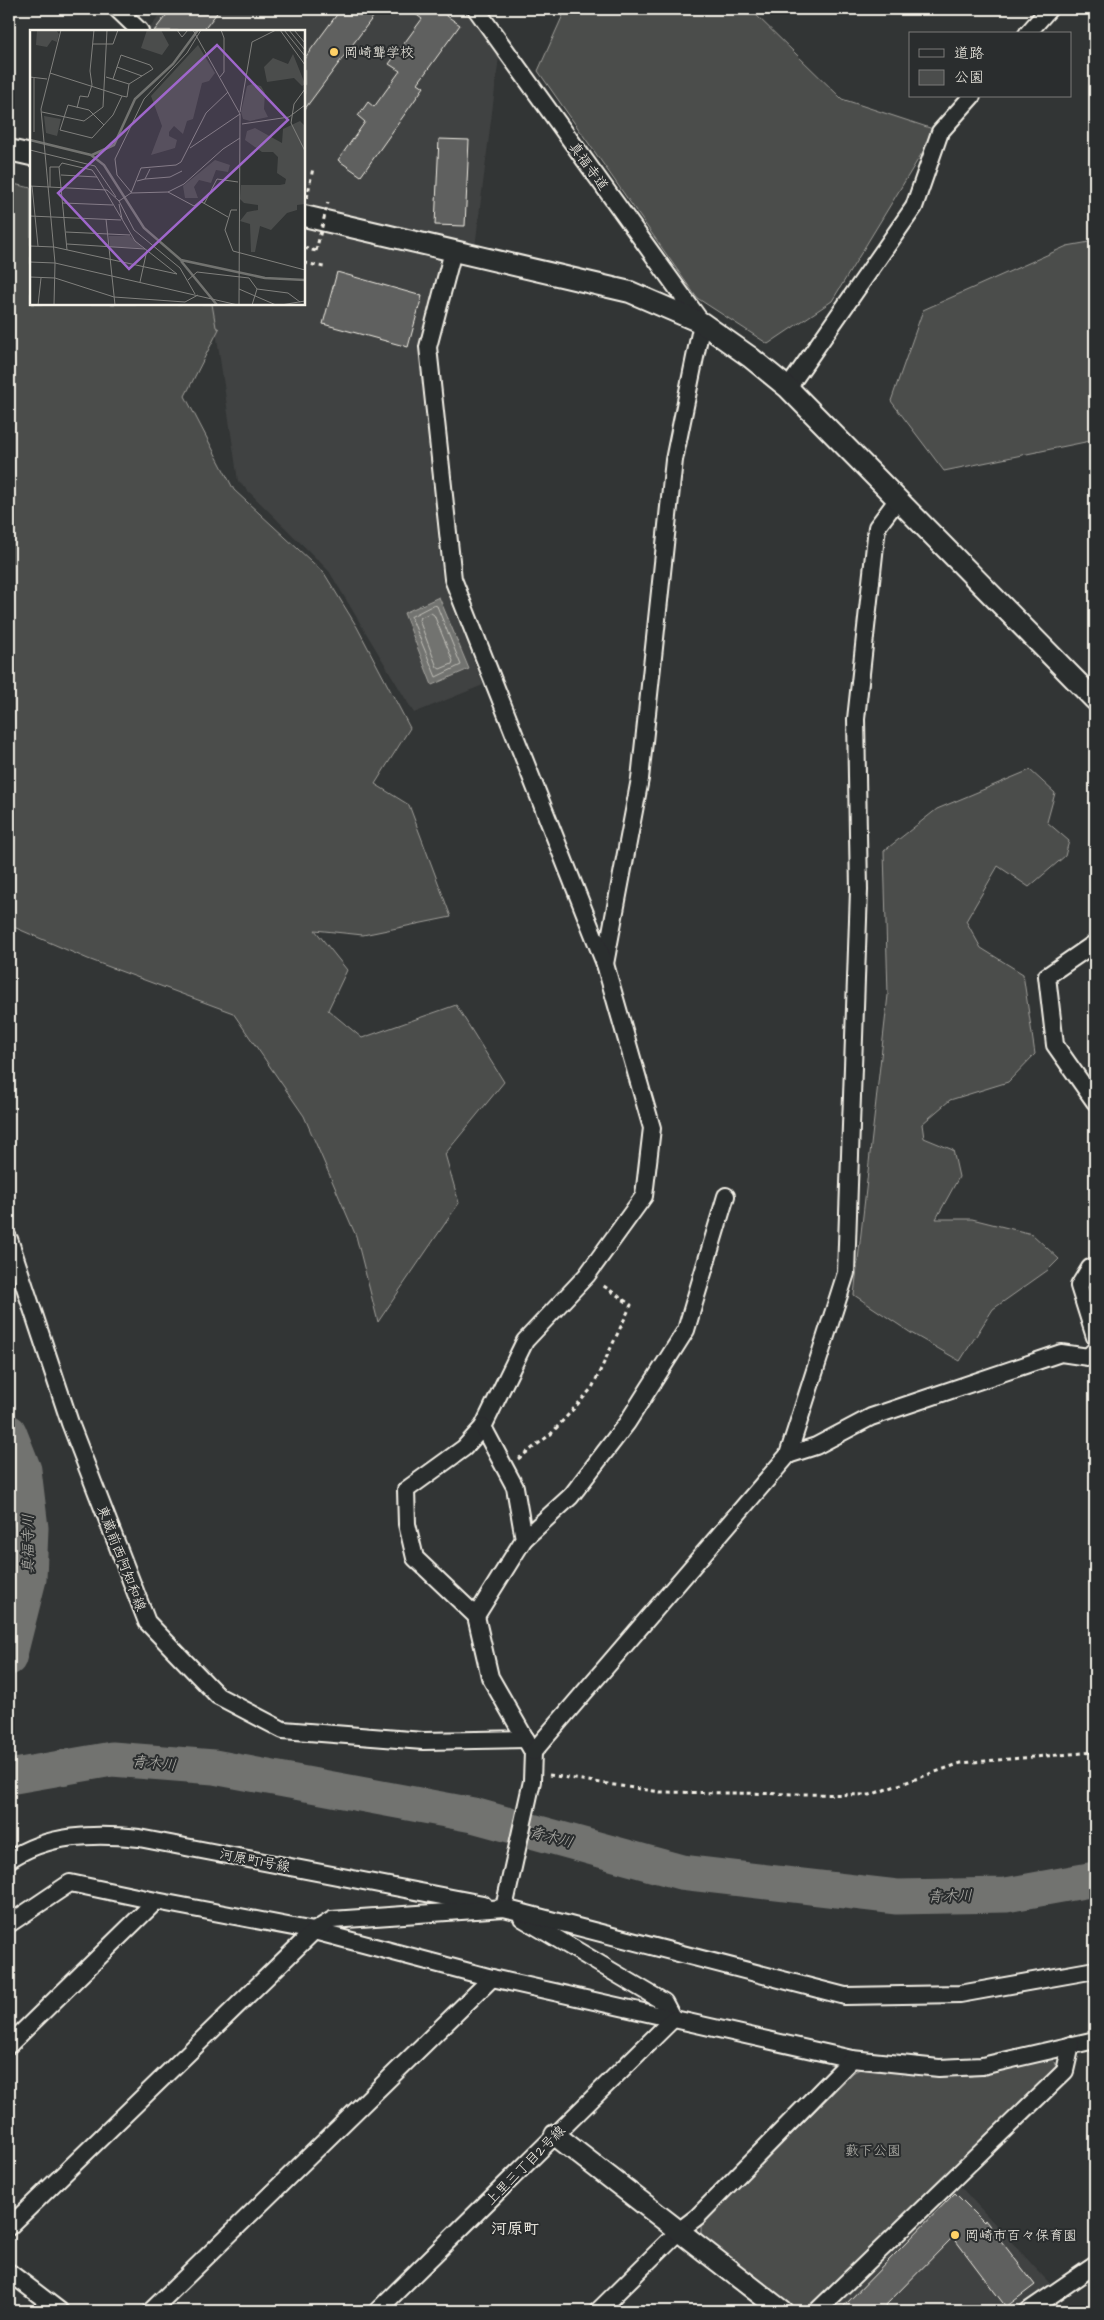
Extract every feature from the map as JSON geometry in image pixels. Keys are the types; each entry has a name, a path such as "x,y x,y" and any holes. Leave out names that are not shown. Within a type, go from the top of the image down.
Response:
{"street":[{"path":"117,9 139,30"},
{"name":"真福寺道","path":"476,9 702,323"},
{"path":"1029,32 1049,9"},
{"path":"788,388 914,207 940,132 970,98"},
{"path":"9,150 30,155"},
{"path":"305,216 630,292 702,323 750,357 788,388 1095,700"},
{"path":"453,251 428,347 453,579 605,964 652,1128 644,1196 588,1275 526,1341 483,1427 464,1448 406,1490 407,1524 415,1558 476,1616 490,1677 530,1745 533,1777 504,1908"},
{"path":"605,964 640,779 674,460 702,323"},
{"path":"530,1745 788,1455 846,1273 859,890 856,719 877,527 898,499"},
{"path":"1095,943 1047,976 1055,1045 1095,1102"},
{"path":"476,1616 524,1539 572,1496 627,1423 686,1330 726,1196"},
{"name":"東蔵前西阿知和線","path":"9,1238 70,1423 147,1622 218,1696 283,1730 423,1741 530,1745"},
{"path":"1095,1267 1090,1268 1079,1286 1095,1336"},
{"path":"788,1455 816,1446 870,1417 1061,1353 1088,1357 1095,1350"},
{"path":"483,1427 515,1486 524,1539"},
{"name":"河原町1号線","path":"9,1860 57,1839 105,1834 139,1838 504,1908"},
{"path":"9,1924 70,1883 314,1931 492,1978 852,2059 939,2068 982,2066 1095,2040"},
{"path":"9,2045 156,1900"},
{"path":"504,1908 664,2002 672,2019"},
{"path":"9,2227 314,1931 332,1920 504,1908 845,1996 960,1994 1095,1970"},
{"path":"151,2311 492,1978"},
{"name":"上里三丁目2号線","path":"377,2311 672,2019"},
{"path":"817,2311 1065,2071 1071,2045"},
{"path":"598,2311 680,2230 697,2217 852,2059"},
{"path":"556,2135 782,2311"},
{"path":"1028,2311 1095,2265"},
{"path":"9,2272 60,2311"}],"path":[{"path":"313,168 306,198 314,199"},
{"path":"305,248 316,251 328,202 320,200"},
{"path":"305,263 324,267"},
{"path":"506,1469 551,1434 592,1388 631,1305 588,1275"},
{"path":"533,1777 660,1792 870,1795 961,1763 1095,1752"}],"shaded area":[{"path":"163,9 464,9 499,57 475,247 447,242 418,347 442,579 483,685 414,713 329,571 238,481 212,305 305,305 305,30 149,30"},
{"name":"岡崎市百々保育園","path":"957,2183 1053,2287 1017,2311 827,2311"}],"green space":[{"path":"571,9 750,9 842,99 936,130 832,301 768,344 697,298 538,71 563,15"},
{"path":"9,183 30,188 30,305 212,305 216,327 219,329 185,396 234,490 324,573 357,627 410,728 375,784 409,805 451,917 363,935 315,930 347,970 328,1010 362,1038 456,1005 504,1082 445,1154 459,1203 378,1322 356,1236 304,1116 233,1013 88,959 9,925"},
{"path":"1095,241 1095,440 944,471 891,401 923,310 1067,246"},
{"path":"1030,770 1055,793 1047,822 1069,841 1065,856 1029,887 998,866 966,921 981,948 1023,974 1035,1054 1008,1082 950,1100 922,1124 924,1138 953,1150 959,1177 936,1219 972,1219 1032,1234 1059,1259 1048,1270 993,1309 960,1361 911,1333 854,1295 888,995 884,851 937,809"},
{"name":"藪下公園","path":"1052,2057 1056,2067 810,2308 797,2309 701,2235 701,2225 854,2072 870,2067 915,2074 971,2076"}],"water":[{"path":"439,597 469,669 432,685 404,613"}],"building":[{"path":"171,9 220,9 204,30 155,30"},
{"path":"341,9 379,9 305,109 305,58"},
{"path":"409,9 437,9 460,25 418,83 424,87 361,176 338,160 365,122 358,116 368,102 374,107 400,71 389,64 422,19"},
{"path":"439,139 469,140 465,226 435,225"},
{"path":"337,272 422,296 408,347 323,324"},
{"path":"955,2193 984,2222 985,2220 1035,2285 1006,2307 953,2237 880,2311 839,2311"}],"waterway":[{"name":"真福寺川","path":"9,1432 24,1470 31,1528 29,1579 9,1658"},
{"name":"青木川","path":"9,1777 112,1759 214,1767 473,1815 681,1872 897,1897 1006,1895 1095,1879"}],"place":[{"name":"岡崎聾学校","path":"334,52"},
{"name":"岡崎市百々保育園","path":"955,2235"}],"district":[{"name":"河原町","path":"515,2228"}]}
